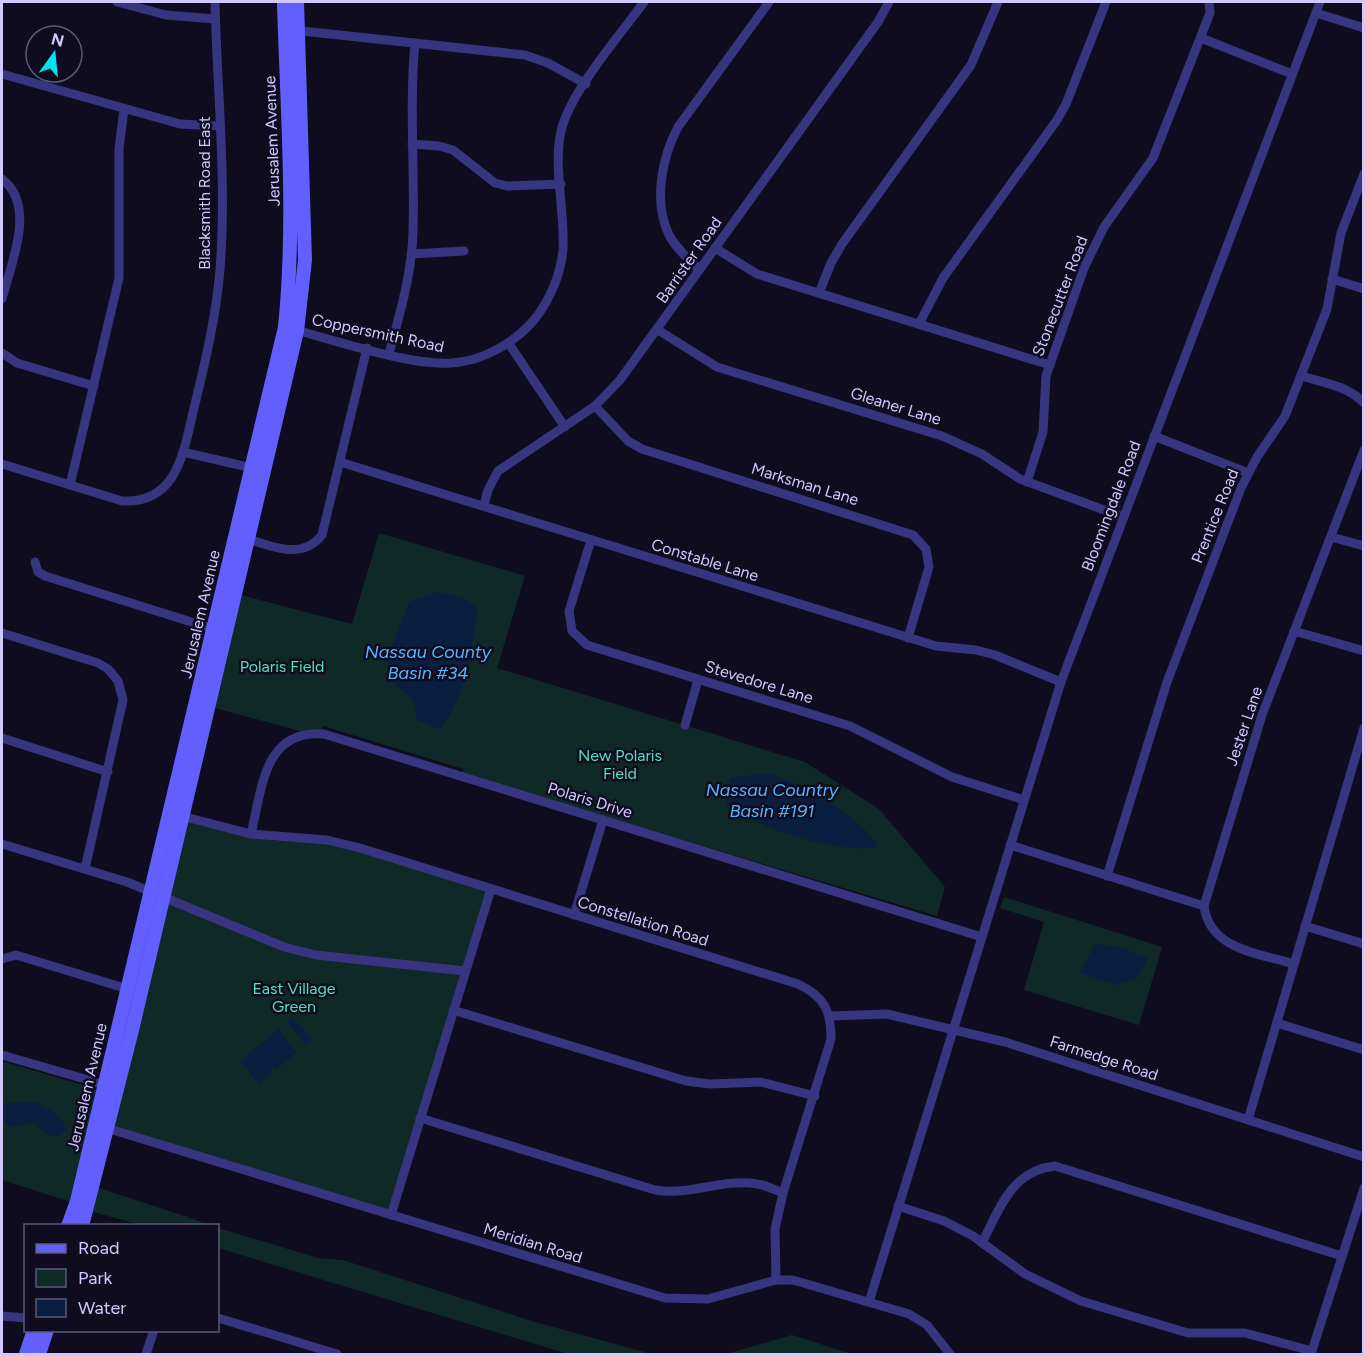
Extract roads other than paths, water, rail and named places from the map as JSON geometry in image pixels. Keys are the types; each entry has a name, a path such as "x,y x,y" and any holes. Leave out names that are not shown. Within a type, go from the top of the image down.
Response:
{"main road":[{"name":"Jerusalem Avenue","path":"284,2 292,29"},
{"name":"Jerusalem Avenue","path":"82,1224 101,1126 291,329 296,152 292,29 297,2"},
{"name":"Jerusalem Avenue","path":"69,1224 101,1126"},
{"path":"26,1354 33,1332"},
{"path":"39,1354 46,1332"}],"street":[{"path":"117,2 166,15 215,19"},
{"name":"Blacksmith Road East","path":"2,464 122,501 142,500 157,494 170,482 183,452 217,300 222,221 215,2"},
{"name":"Coppersmith Road","path":"291,329 389,354 451,363 472,359 509,344 539,314 558,275 563,250 561,131 568,110 644,2"},
{"path":"699,269 673,242 667,229 663,202 663,168 667,148 678,127 769,2"},
{"name":"Barrister Road","path":"484,505 488,490 498,471 595,406 620,380 878,22 889,2"},
{"path":"819,293 831,263 842,244 971,65 998,2"},
{"path":"919,324 943,278 1057,120 1066,104 1106,2"},
{"name":"Stonecutter Road","path":"1028,482 1043,432 1045,393 1050,365 1092,248 1153,158 1210,13 1209,2"},
{"name":"Bloomingdale Road","path":"868,1302 1061,682 1320,2"},
{"path":"1316,13 1364,28"},
{"path":"292,29 525,55 548,63 586,84"},
{"path":"1201,38 1292,75"},
{"path":"389,354 408,278 411,254 411,86 415,43"},
{"path":"2,74 180,124 219,126"},
{"path":"70,485 119,278 119,149 124,109"},
{"path":"412,144 434,145 453,150 495,183 507,186 561,184"},
{"name":"Prentice Road","path":"1107,876 1167,682 1248,473 1285,416 1327,309 1341,233 1364,174"},
{"path":"2,179 12,186 18,198 20,212 16,248 2,299"},
{"path":"716,248 757,274 1050,365"},
{"path":"411,254 464,251"},
{"path":"1332,279 1364,289"},
{"name":"Gleaner Lane","path":"658,330 717,367 942,436 982,454 1028,482 1123,517"},
{"path":"509,344 565,428"},
{"path":"242,538 285,550 300,551 316,542 322,535 367,348"},
{"path":"2,353 17,363 94,386"},
{"path":"1301,376 1347,390 1356,394 1364,403"},
{"name":"Marksman Lane","path":"595,406 627,441 642,449 914,535 926,549 929,567 908,638"},
{"path":"1154,436 1248,473"},
{"name":"Jester Lane","path":"1204,906 1262,715 1364,450"},
{"path":"183,452 258,469"},
{"name":"Constable Lane","path":"340,462 908,638 936,646 976,650 995,655 1061,682"},
{"path":"1331,537 1364,546"},
{"name":"Stevedore Lane","path":"591,540 569,612 572,631 587,645 850,726 952,777 1024,800"},
{"path":"35,562 39,572 45,576 219,630"},
{"path":"1294,631 1364,651"},
{"path":"2,633 98,663 108,669 118,681 123,700 85,869"},
{"path":"685,724 698,680"},
{"path":"1248,1120 1364,728"},
{"name":"Polaris Drive","path":"251,834 267,768 273,755 293,738 312,733 324,734 982,937"},
{"path":"2,738 108,772"},
{"name":"Constellation Road","path":"176,815 251,834 327,840 360,848 798,984 818,997 831,1016"},
{"path":"574,915 603,820"},
{"path":"2,844 157,894 284,947 316,955 465,971"},
{"path":"1010,845 1204,906 1208,924 1223,941 1294,964"},
{"path":"391,1215 491,889"},
{"path":"1305,926 1364,944"},
{"path":"2,959 16,955 134,991"},
{"path":"453,1010 686,1082 710,1084 761,1082 814,1096"},
{"name":"Farmedge Road","path":"831,1016 887,1014 1005,1042 1364,1157"},
{"path":"776,1280 776,1229 783,1193 831,1039 831,1016"},
{"path":"1277,1023 1364,1050"},
{"path":"2,1055 111,1086"},
{"path":"420,1118 655,1190 690,1191 736,1183 758,1184 783,1193"},
{"name":"Meridian Road","path":"101,1126 665,1298 708,1299 776,1280 793,1280 909,1314 938,1336 950,1354"},
{"path":"982,1243 1015,1185 1032,1171 1056,1166 1342,1256"},
{"path":"898,1206 944,1221 982,1243 1025,1275 1081,1301 1188,1333 1245,1333 1312,1353 1364,1188"},
{"path":"2,1316 24,1318"},
{"path":"219,1318 337,1354"},
{"path":"146,1354 153,1332"}],"water":[{"name":"Nassau County Basin #34","path":"437,592 465,599 478,611 462,688 440,729 417,720 413,700 396,686 387,660 409,602"},
{"name":"Nassau Country Basin #191","path":"771,773 815,794 845,813 870,835 878,847 842,847 799,837 758,822 726,804 730,778"},
{"path":"1095,944 1119,947 1148,958 1137,978 1116,985 1080,973"},
{"path":"293,1017 312,1040 306,1045 287,1022"},
{"path":"278,1029 297,1052 276,1070 273,1066 270,1068 273,1073 259,1084 240,1061"},
{"path":"36,1102 59,1116 67,1129 53,1136 32,1123 12,1127 3,1119 3,1106 10,1103"}],"park label":[{"name":"Polaris Field","path":"282,666"},
{"name":"New Polaris Field","path":"620,764"},
{"name":"East Village Green","path":"294,997"}]}
